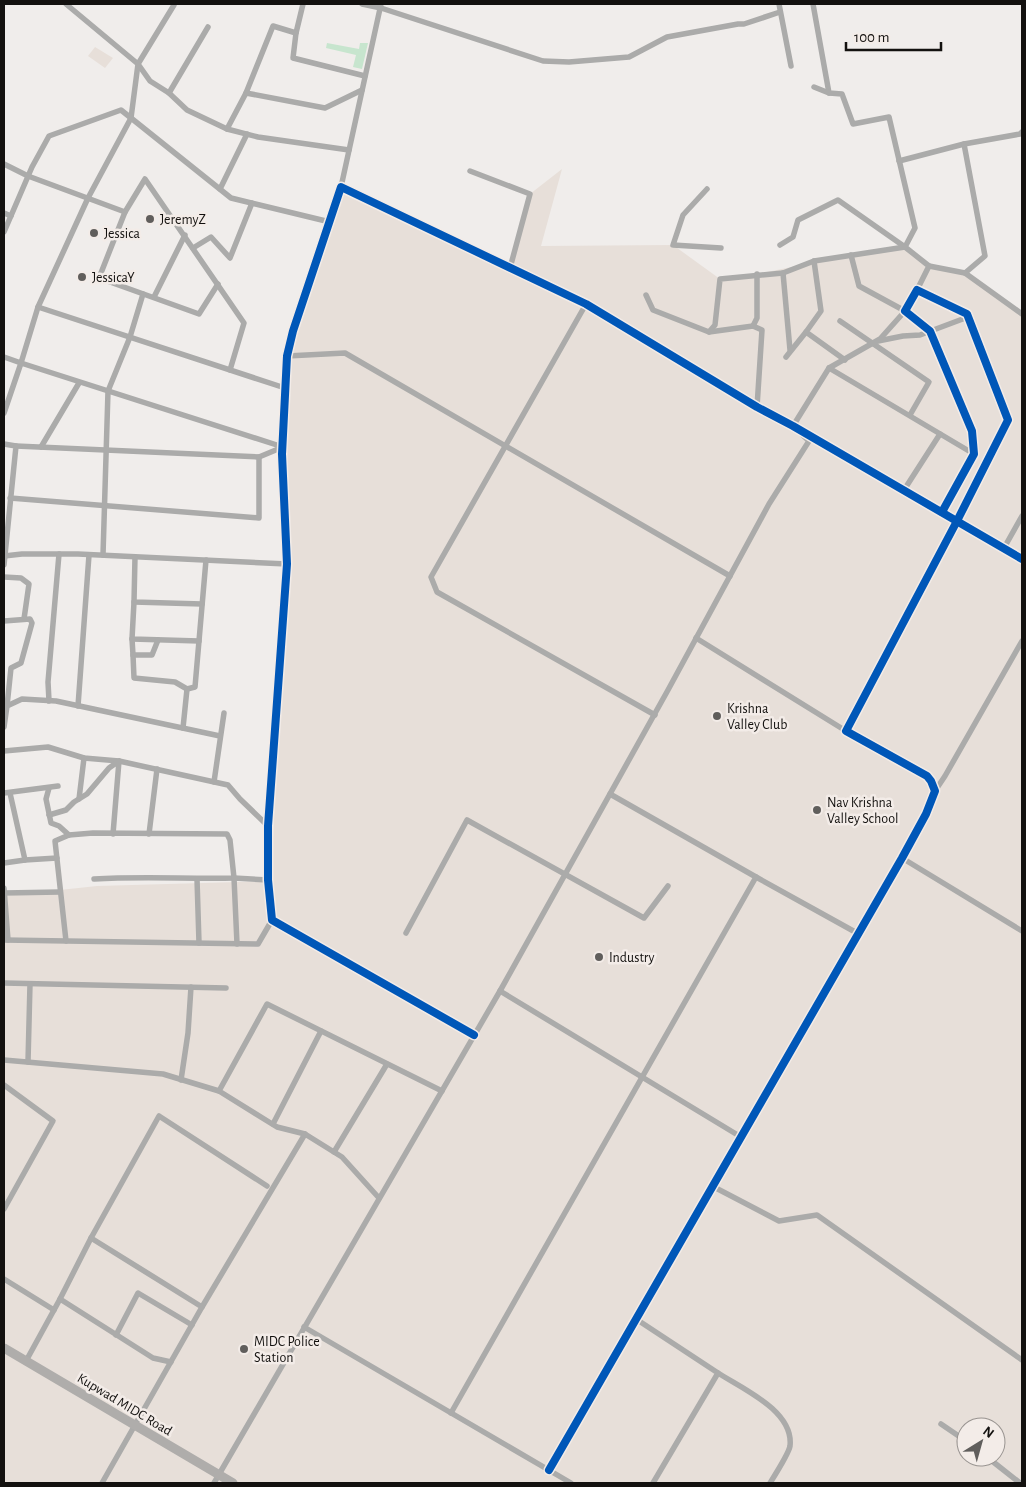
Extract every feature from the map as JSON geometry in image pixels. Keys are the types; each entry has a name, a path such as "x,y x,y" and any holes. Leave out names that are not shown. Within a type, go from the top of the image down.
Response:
{"main road":[{"name":"Kupwad MIDC Road","path":"4,1348 136,1426 216,1479 233,1483"}],"street":[{"path":"66,4 138,64 150,80 169,92 187,110 227,129 247,134 349,150"},
{"path":"303,4 296,33 293,58 366,76"},
{"path":"362,4 381,6 543,61 568,62 629,57 667,37 744,24 780,12"},
{"path":"779,4 792,66"},
{"path":"813,4 828,93"},
{"path":"4,413 22,363 38,307 88,198 131,118 138,64 174,5"},
{"path":"60,892 4,891 6,940 258,944 272,920 268,880 268,826 287,564 282,447 287,356 293,331 341,187 381,6"},
{"path":"227,129 246,93 273,26 296,33"},
{"path":"169,92 208,27"},
{"path":"814,87 828,93 842,94 853,124 889,117 915,228 905,247"},
{"path":"246,93 325,108 362,90"},
{"path":"4,232 28,176 49,136 121,110 230,198 330,222"},
{"path":"899,161 964,144 1020,134 1022,132"},
{"path":"220,189 247,134"},
{"path":"964,144 985,256 964,273"},
{"path":"4,164 28,176 125,212"},
{"path":"470,170 530,194 510,268"},
{"path":"218,284 199,314 99,278 125,212 145,178 185,235 193,248 218,284 244,323 230,370"},
{"path":"341,187 586,304 757,406 1022,559"},
{"path":"706,189 683,215 673,244 721,248"},
{"path":"780,245 794,237 798,220 838,200 929,266 964,273 1022,314"},
{"path":"193,248 211,237 230,258 252,203"},
{"path":"4,213 10,216"},
{"path":"154,297 185,235"},
{"path":"709,332 715,324 720,279 783,273 814,261 905,247"},
{"path":"851,255 859,286 905,311 930,331 972,432 974,454 942,512"},
{"path":"786,357 821,311 814,261"},
{"path":"793,426 830,368 874,342 905,311 929,266"},
{"path":"783,273 790,350"},
{"path":"752,326 757,318 757,274"},
{"path":"846,731 1008,420 967,314 917,290"},
{"path":"102,555 108,391 130,337 144,294"},
{"path":"646,295 653,310 709,332 752,326 762,330 757,406"},
{"path":"586,304 431,577 437,592 655,714"},
{"path":"38,307 285,388"},
{"path":"874,342 902,336 920,335 968,317"},
{"path":"840,321 874,342 929,382 910,415"},
{"path":"806,332 845,360"},
{"path":"287,356 345,353 730,576"},
{"path":"4,358 282,447"},
{"path":"830,368 974,454"},
{"path":"41,447 79,383"},
{"path":"216,1479 500,991 655,714 769,504 809,441 793,426"},
{"path":"904,490 940,434"},
{"path":"4,444 259,457 282,447"},
{"path":"4,564 16,446"},
{"path":"10,498 259,518 259,457"},
{"path":"1004,548 1022,516"},
{"path":"4,556 22,554 102,555 287,564"},
{"path":"48,701 59,554"},
{"path":"78,706 89,555"},
{"path":"135,557 132,639 134,678 175,682 188,689"},
{"path":"188,689 195,686 206,560"},
{"path":"4,577 21,578 29,584 24,619"},
{"path":"134,602 202,604"},
{"path":"4,621 30,619 32,623 22,662 11,668 4,727"},
{"path":"696,638 846,731 927,776 931,780 935,791"},
{"path":"132,639 199,641"},
{"path":"133,655 152,655 158,640"},
{"path":"549,1470 857,933 902,858 926,814 935,791 1022,641"},
{"path":"184,728 188,689"},
{"path":"8,706 22,699 48,701 220,736"},
{"path":"214,782 224,713"},
{"path":"4,751 48,747 84,758 119,761 228,785 268,826"},
{"path":"78,799 84,758"},
{"path":"49,815 66,810 87,794 109,768 119,761"},
{"path":"113,834 119,761"},
{"path":"150,834 157,770"},
{"path":"25,860 7,793 58,786"},
{"path":"49,788 46,799 51,823 59,826 69,835"},
{"path":"610,794 857,933"},
{"path":"406,933 467,820 644,918 668,886"},
{"path":"66,941 55,842 69,835 227,834 230,840 234,878 237,944"},
{"path":"4,863 57,858"},
{"path":"902,858 1022,931"},
{"path":"94,879 135,877 268,880"},
{"path":"450,1412 756,877"},
{"path":"197,879 199,943"},
{"path":"272,920 474,1035"},
{"path":"4,983 226,988"},
{"path":"28,1062 30,984"},
{"path":"181,1080 188,1033 191,987"},
{"path":"500,991 741,1137"},
{"path":"219,1091 267,1004 442,1091"},
{"path":"272,1124 321,1031"},
{"path":"4,1060 163,1074 219,1091 277,1127 305,1134 342,1157 379,1198"},
{"path":"334,1152 387,1064"},
{"path":"4,1085 53,1121 4,1209"},
{"path":"26,1361 91,1238 159,1116 267,1186"},
{"path":"102,1483 136,1426 192,1324 305,1134"},
{"path":"712,1186 779,1220 818,1215 1022,1360"},
{"path":"91,1238 202,1307"},
{"path":"4,1279 54,1310"},
{"path":"116,1335 138,1292 192,1324"},
{"path":"60,1299 154,1358 171,1362"},
{"path":"636,1319 771,1406 789,1428 790,1447 770,1483"},
{"path":"304,1326 571,1483"},
{"path":"653,1483 718,1373"},
{"path":"941,1424 956,1434"},
{"path":"1000,1467 1020,1483"}],"shaded area":[{"path":"95,47 113,58 105,68 88,56"},
{"path":"562,169 541,246 673,245 720,279 905,247 929,266 965,273 1022,314 1022,1483 4,1483 4,896 97,886 271,881 283,615 289,346 341,187 510,268 530,194"}],"green space":[{"path":"327,43 359,49 360,43 368,43 362,69 353,67 356,55 326,48"}],"cycle path":[{"path":"474,1035 272,920 268,880 268,826 287,564 282,454 287,356 293,331 341,187 586,304 757,407 1022,559"},
{"path":"549,1470 902,858 926,814 935,791 927,776 846,731 1008,420 967,314 917,290 905,311 930,331 972,431 974,454 942,512"}],"place":[{"name":"JeremyZ","path":"150,219"},
{"name":"Jessica","path":"94,233"},
{"name":"JessicaY","path":"82,277"},
{"name":"Krishna Valley Club","path":"717,716"},
{"name":"Nav Krishna Valley School","path":"817,810"},
{"name":"Industry","path":"599,957"},
{"name":"MIDC Police Station","path":"244,1349"}]}
